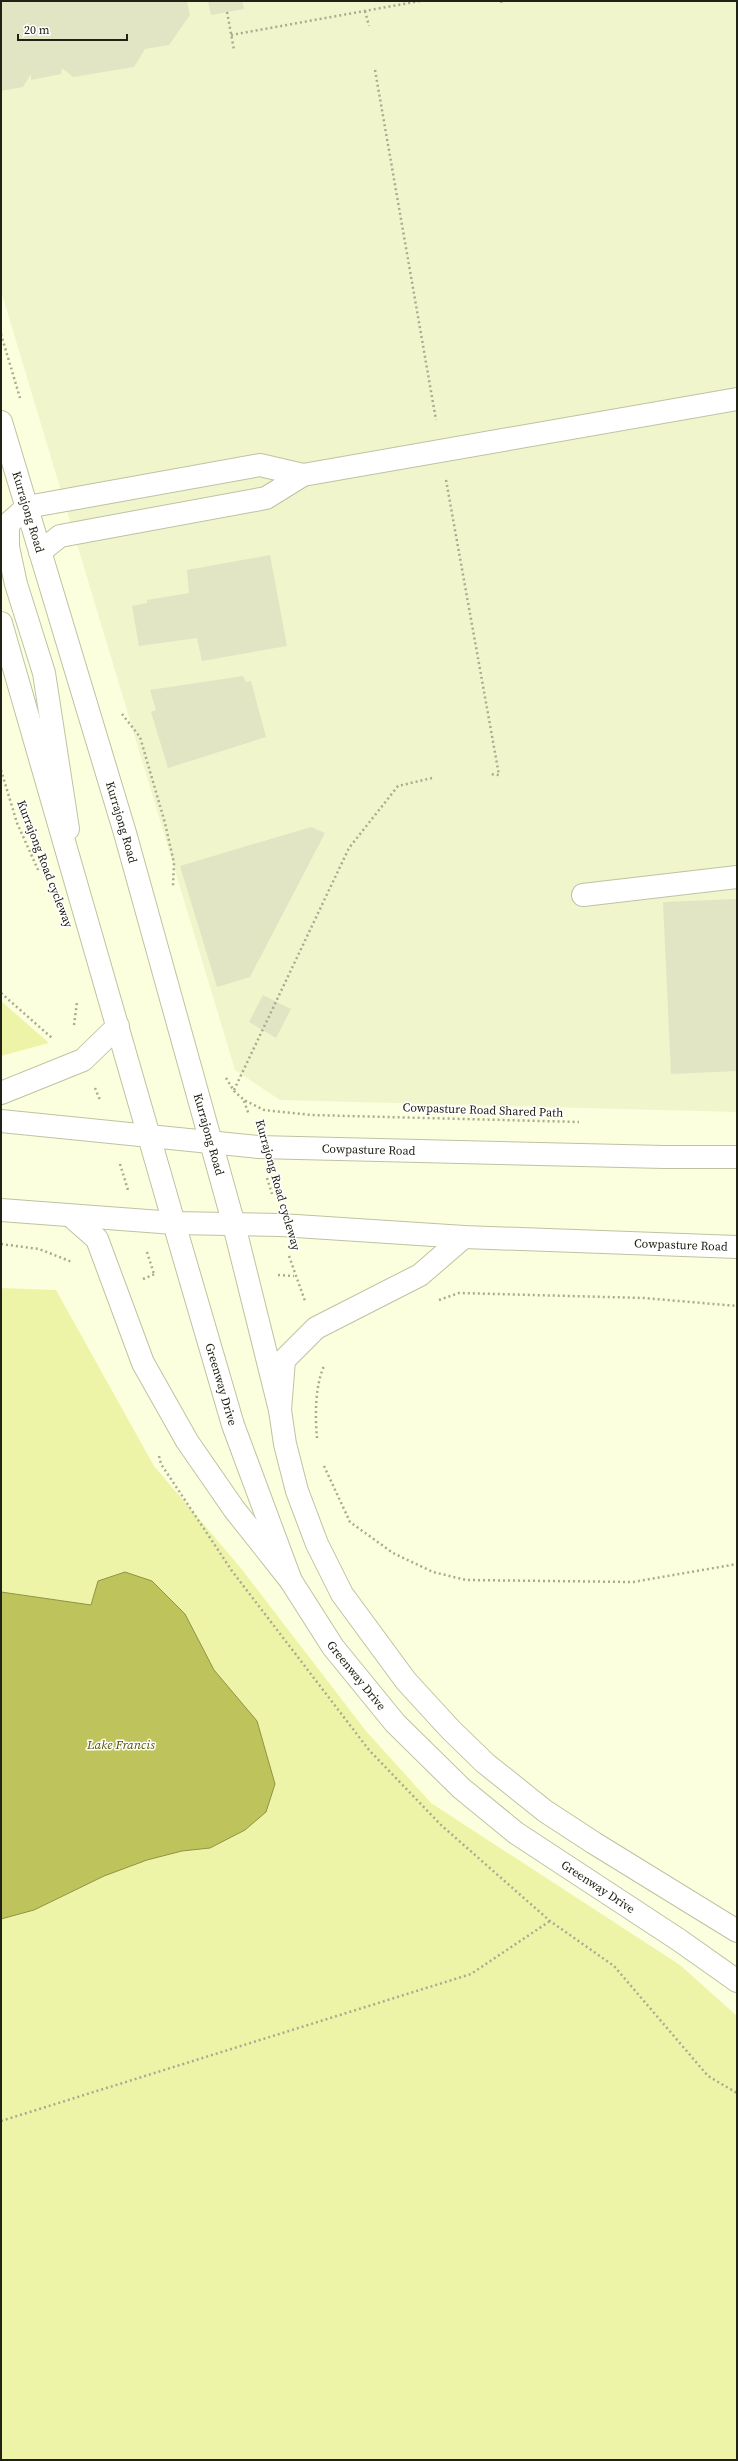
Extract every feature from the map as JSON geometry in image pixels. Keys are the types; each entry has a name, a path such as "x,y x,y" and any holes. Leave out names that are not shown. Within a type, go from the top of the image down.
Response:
{"main road":[{"path":"40,552 60,536 266,498 303,475 737,399"},
{"name":"Kurrajong Road","path":"1,422 125,833 234,1225"},
{"path":"76,879 44,673 16,584 8,547 8,524 27,507 260,465 303,475"},
{"path":"1,623 174,1223"},
{"path":"1,657 29,721"},
{"path":"583,895 737,877"},
{"path":"1,1093 83,1060 118,1026"},
{"name":"Cowpasture Road","path":"1,1121 258,1147 664,1157 737,1157"},
{"name":"Cowpasture Road","path":"1,1210 72,1217 174,1223 281,1225 464,1237 737,1247"},
{"path":"72,1217 97,1239 143,1363 187,1441 234,1509 291,1581"},
{"name":"Greenway Drive","path":"174,1223 233,1425 291,1581 333,1647 395,1723 461,1788 516,1833 679,1940 737,1981"},
{"path":"234,1225 280,1410 285,1444 297,1491 317,1544 342,1594 406,1681 451,1730 485,1763 545,1811 594,1844 737,1931"},
{"path":"280,1410 284,1360 316,1328 420,1275 464,1237"}],"path":[{"path":"231,35 420,1"},
{"path":"365,11 369,26"},
{"path":"227,12 234,50"},
{"path":"375,70 437,427"},
{"path":"445,472 500,775 489,774"},
{"name":"Kurrajong Road cycleway","path":"1,770 17,823 42,879"},
{"name":"Cowpasture Road Shared Path","path":"432,778 398,786 358,834 234,1091 244,1100 264,1110 311,1115 587,1122"},
{"path":"1,993 54,1040"},
{"path":"73,1028 77,999"},
{"path":"98,1094 154,1274"},
{"name":"Kurrajong Road cycleway","path":"244,1100 281,1225 294,1276"},
{"path":"1,1244 39,1249 77,1264"},
{"path":"437,1301 459,1293 644,1298 737,1306"},
{"path":"318,1443 318,1399 320,1379 326,1362"},
{"path":"322,1463 350,1522 393,1553 433,1572 466,1580 633,1582 737,1564"},
{"path":"1,2121 471,1974 550,1921 614,1966 708,2076 737,2093"}],"shaded area":[{"path":"1,1 737,1 737,1112 280,1100 235,1070 1,291"},
{"path":"1,1001 49,1043 1,1056"},
{"path":"1,1288 56,1290 154,1466 240,1567 366,1731 431,1803 680,1965 737,2016 737,2460 1,2460"}],"water":[{"name":"Lake Francis","path":"125,1572 152,1581 185,1614 214,1670 257,1721 275,1784 266,1812 245,1830 210,1848 182,1851 147,1860 104,1876 34,1910 1,1919 1,1592 91,1605 98,1581"}],"building":[{"path":"1,1 187,1 190,15 169,45 145,49 134,67 73,77 62,68 61,74 31,80 31,74 23,87 1,91"},
{"path":"208,1 242,1 244,9 211,15"},
{"path":"270,555 287,646 202,661 197,638 139,646 132,606 147,603 147,600 189,593 187,570"},
{"path":"243,676 246,682 251,681 266,737 168,768 151,712 156,710 150,690"},
{"path":"311,827 325,833 250,977 217,987 180,866"},
{"path":"737,899 737,1071 671,1074 663,902"},
{"path":"263,995 291,1009 276,1038 249,1022"}]}
